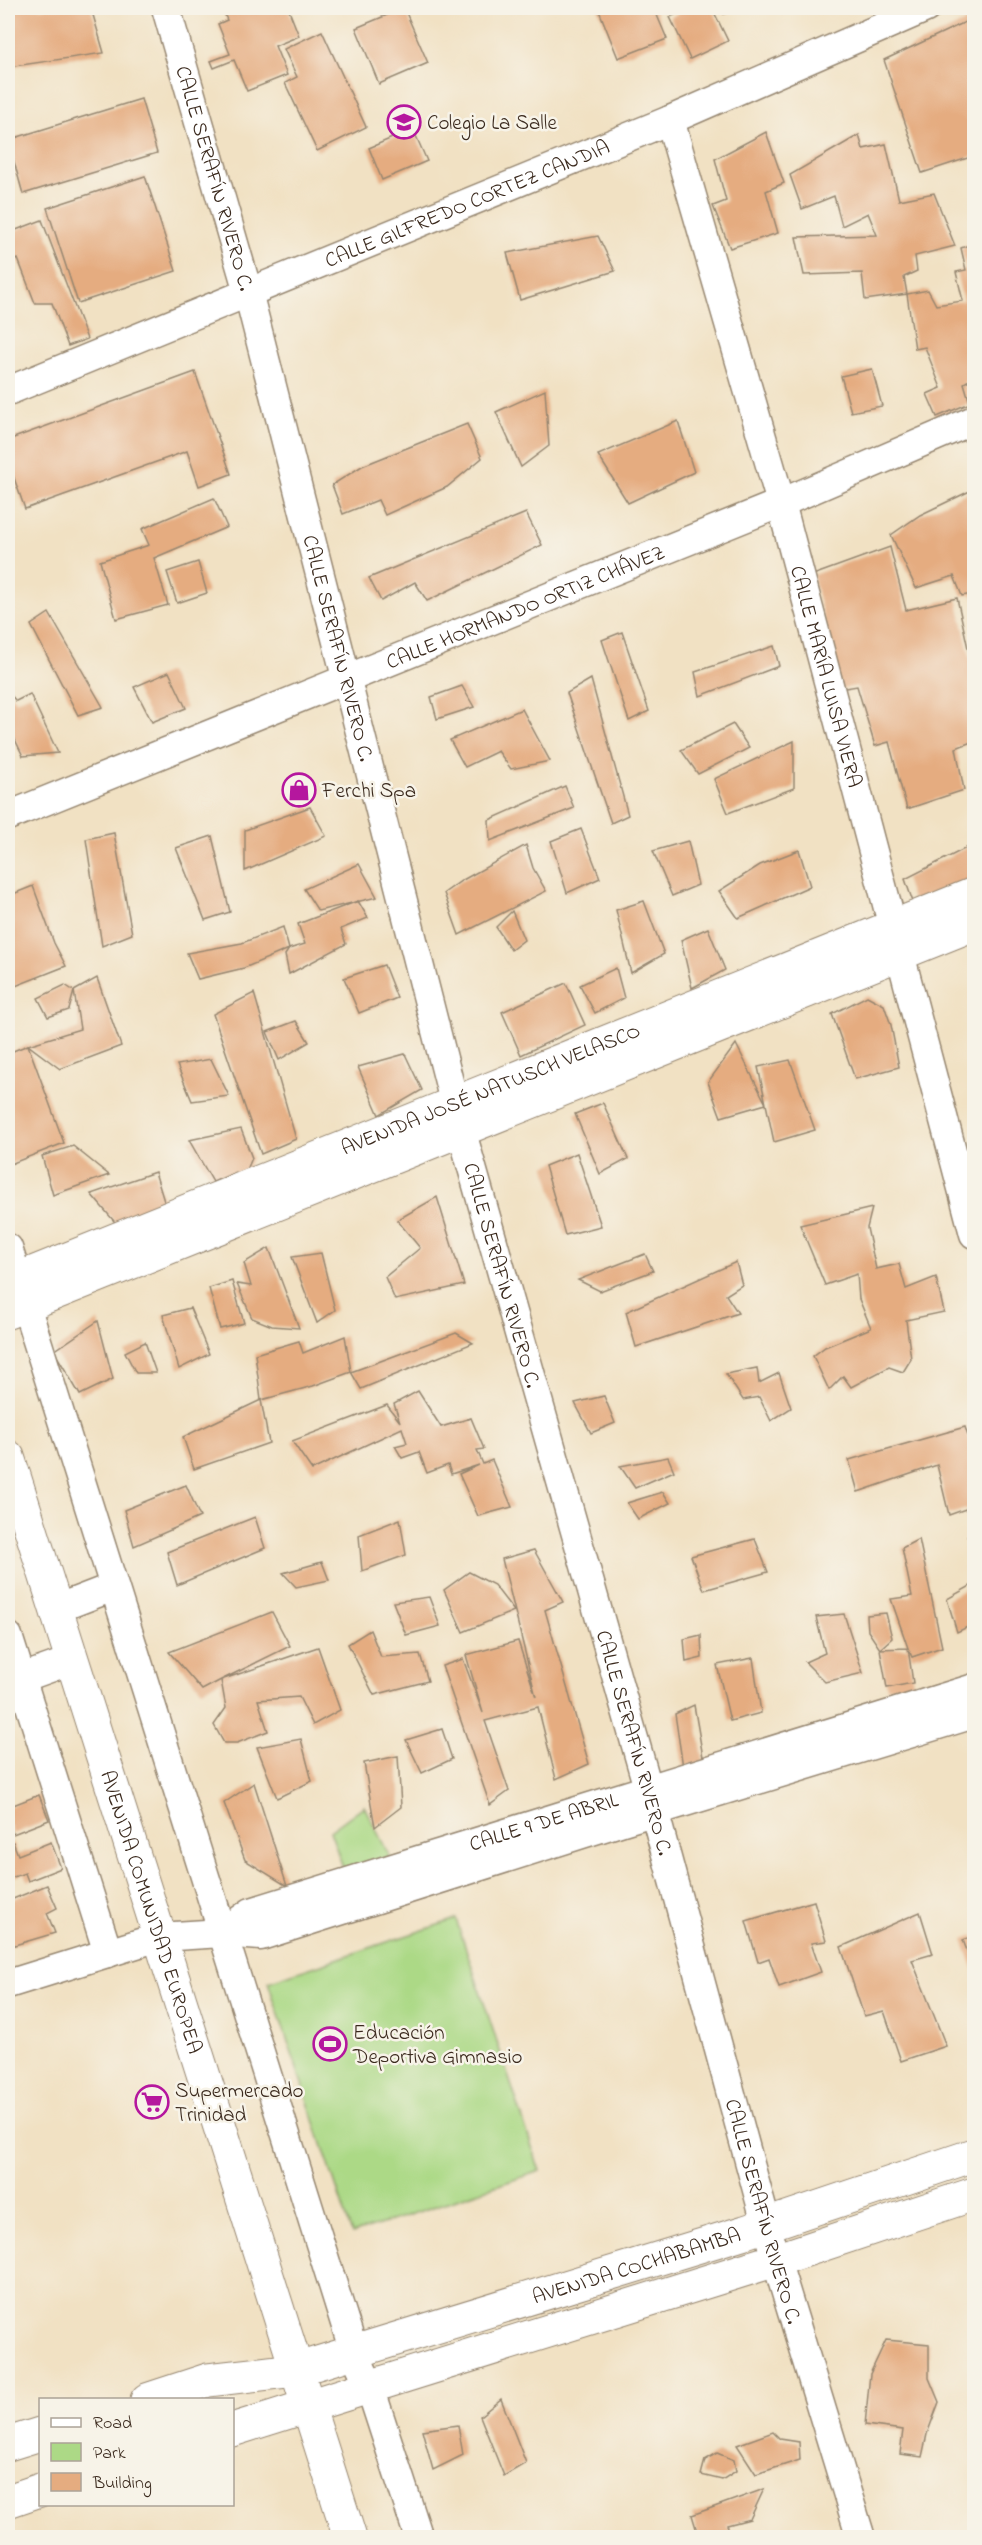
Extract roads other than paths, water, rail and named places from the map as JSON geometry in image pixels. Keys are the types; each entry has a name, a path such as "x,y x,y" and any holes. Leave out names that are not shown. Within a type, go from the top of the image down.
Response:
{"main road":[{"name":"AVENIDA JOSÉ NATUSCH VELASCO","path":"14,1295 897,940 975,894"},
{"name":"AVENIDA JOSÉ NATUSCH VELASCO","path":"897,940 975,924"},
{"name":"AVENIDA COMUNIDAD EUROPEA","path":"8,1457 350,2538"},
{"name":"AVENIDA COCHABAMBA","path":"153,2398 208,2380 295,2370 766,2225 975,2155"},
{"name":"AVENIDA COCHABAMBA","path":"234,2429 776,2260 975,2194"},
{"path":"8,2444 39,2434"},
{"path":"8,2501 39,2490"}],"street":[{"name":"CALLE SERAFÍN RIVERO C.","path":"166,8 248,292 458,1116 651,1799 766,2225 861,2538"},
{"name":"CALLE GILFREDO CORTEZ CANDIA","path":"8,391 670,120 926,8"},
{"name":"CALLE MARÍA LUISA VIERA","path":"670,120 781,503 975,1234"},
{"name":"CALLE HORMANDO ORTIZ CHÁVEZ","path":"8,816 346,677 781,503 975,420"},
{"path":"8,1248 14,1295 113,1587 354,2352 380,2384 419,2538"},
{"path":"56,1610 113,1587"},
{"path":"8,1636 14,1681 108,1953"},
{"path":"14,1681 72,1660"},
{"name":"CALLE 9 DE ABRIL","path":"8,1984 159,1937 222,1933 261,1936 975,1688"},
{"name":"CALLE 9 DE ABRIL","path":"651,1799 975,1714"}],"place":[{"name":"Colegio La Salle","path":"404,122"},
{"name":"Ferchi Spa","path":"299,790"},
{"name":"Educación Deportiva Gimnasio","path":"330,2044"},
{"name":"Supermercado Trinidad","path":"152,2102"}]}
